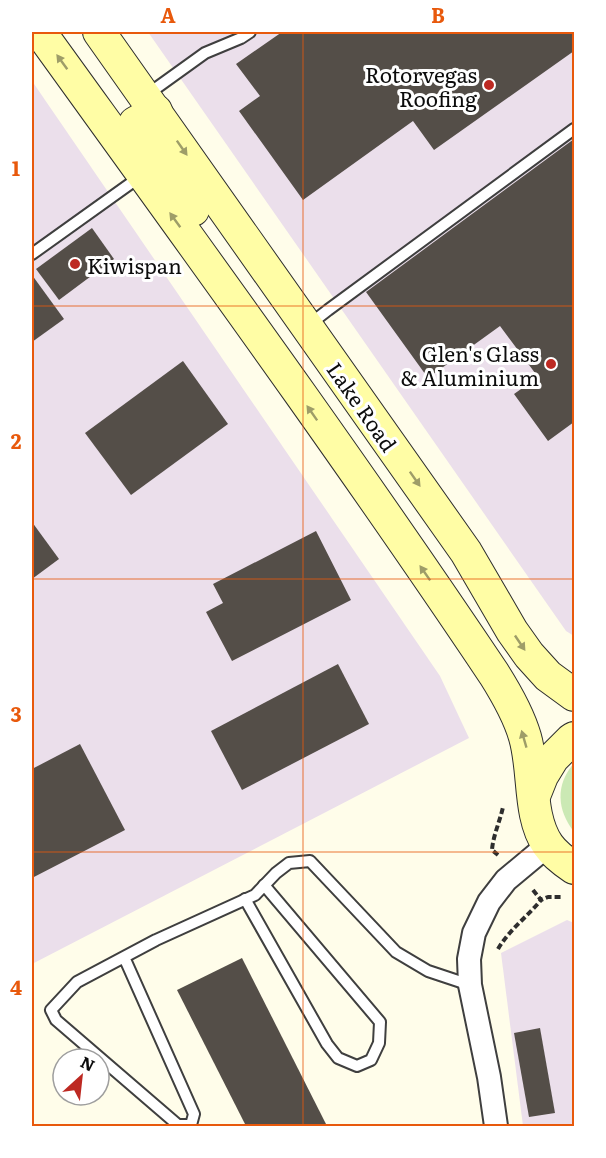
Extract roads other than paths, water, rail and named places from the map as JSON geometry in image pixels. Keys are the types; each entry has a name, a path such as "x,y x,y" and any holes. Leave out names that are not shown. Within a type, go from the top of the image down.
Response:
{"main road":[{"path":"40,32 222,285 506,692 525,737 538,823 548,845 563,861 574,868"},
{"name":"Lake Road","path":"99,32 466,552 512,631 529,655 548,676 574,695"},
{"path":"151,104 135,123 211,237 222,285"},
{"path":"534,796 553,758 574,738"}],"street":[{"path":"496,1126 489,1077 470,985 469,959 474,933 489,902 506,880 548,845"}],"lane":[{"path":"151,104 205,53 250,32"},
{"path":"308,326 574,129"},
{"path":"32,254 143,175"},
{"path":"124,957 194,1114 191,1125 178,1125 56,1020 51,1010 77,982 124,957 156,940 255,895 289,863 310,861 396,952 428,971 470,985"},
{"path":"245,899 327,1044 338,1058 357,1066 371,1060 380,1043 380,1022 264,885"}],"place":[{"name":"Rotorvegas Roofing","path":"489,85"},
{"name":"Kiwispan","path":"75,264"},
{"name":"Glen's Glass & Aluminium","path":"551,364"}]}
